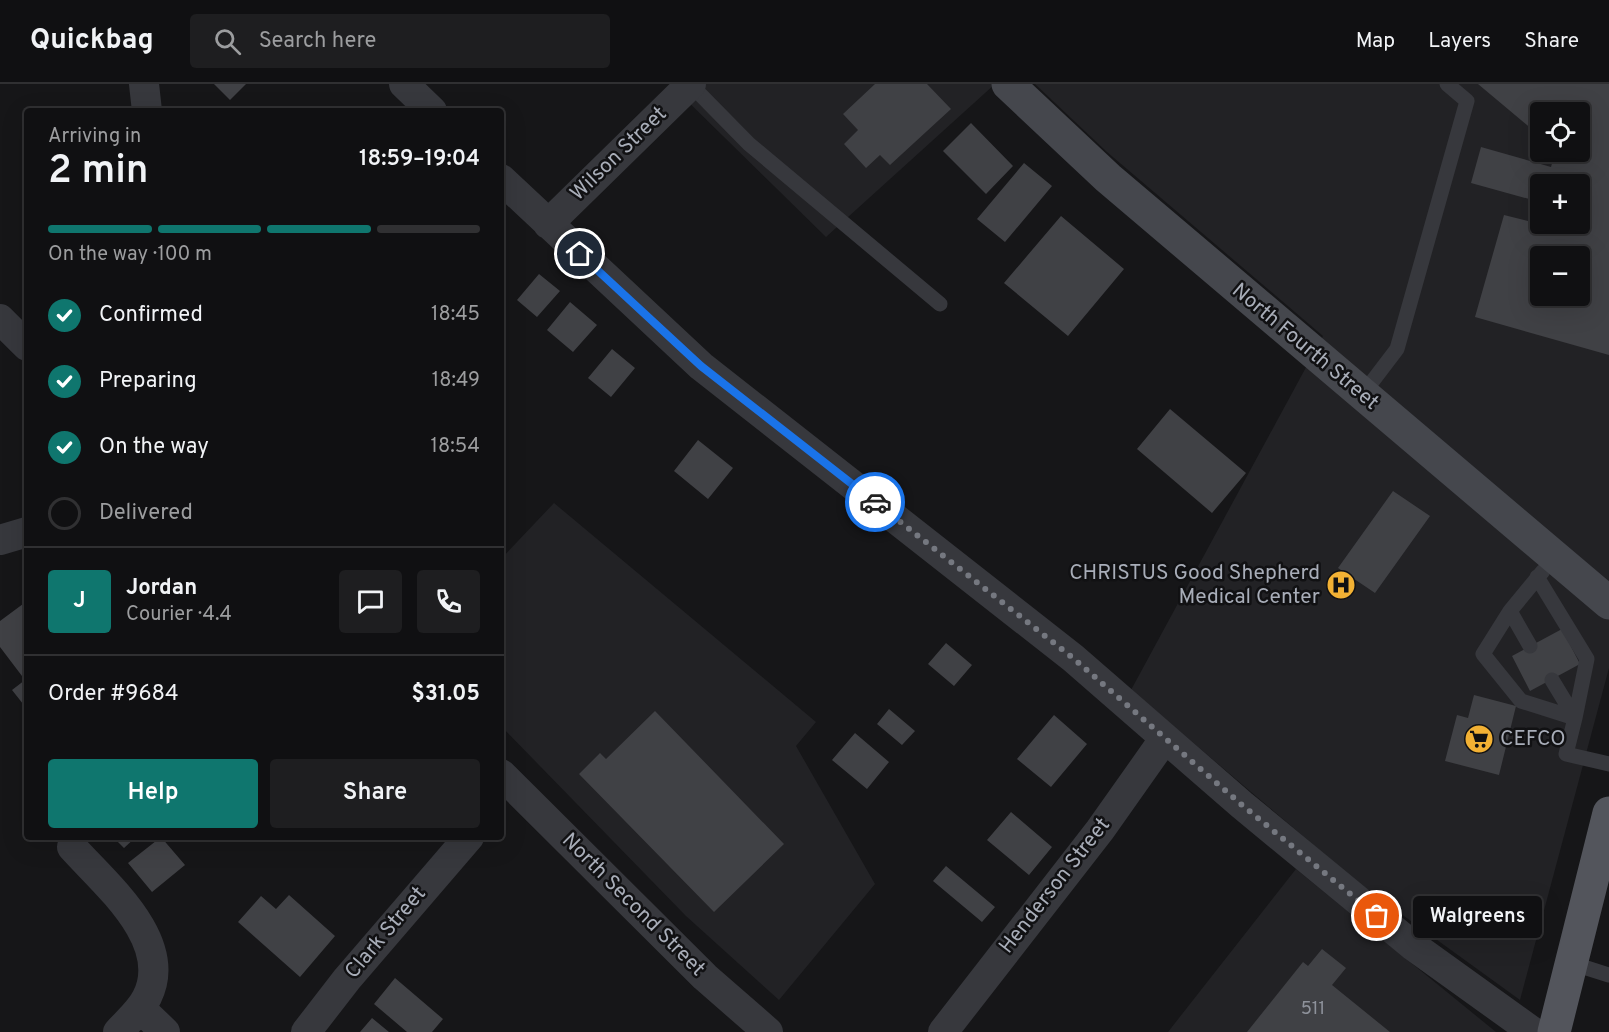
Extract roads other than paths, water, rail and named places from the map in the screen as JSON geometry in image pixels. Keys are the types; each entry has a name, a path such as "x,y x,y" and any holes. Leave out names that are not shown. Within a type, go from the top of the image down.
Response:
{"main road":[{"name":"North Fourth Street","path":"1008,84 1108,178 1362,394 1546,567 1609,603"},
{"path":"1554,1032 1572,963 1602,879 1609,813"}],"street":[{"path":"144,84 147,108"},
{"path":"404,84 429,108"},
{"name":"Wilson Street","path":"548,224 690,84"},
{"path":"504,182 701,366 1073,658 1242,805 1412,945 1533,1032"},
{"path":"0,319 24,343"},
{"path":"0,540 24,533"},
{"name":"Henderson Street","path":"943,1032 1100,830 1165,738"},
{"name":"North Second Street","path":"505,786 705,977 768,1032"},
{"name":"Clark Street","path":"306,1032 347,979 466,840"},
{"path":"72,847 130,913 146,938 154,968 150,990 140,1008 118,1032"},
{"path":"140,1008 165,1032"}],"lane":[{"path":"690,84 749,144 940,304"},
{"path":"1362,394 1397,349 1467,101 1447,84"},
{"path":"1575,718 1521,701 1483,654 1510,611 1546,567 1587,659 1575,718 1566,754 1609,764"},
{"path":"1510,611 1530,646"},
{"path":"1551,680 1575,718"},
{"path":"1572,963 1609,975"}],"place":[{"name":"CHRISTUS Good Shepherd Medical Center","path":"1341,585"},
{"name":"CEFCO","path":"1479,739"},
{"name":"Walgreens","path":"1377,916"}]}
